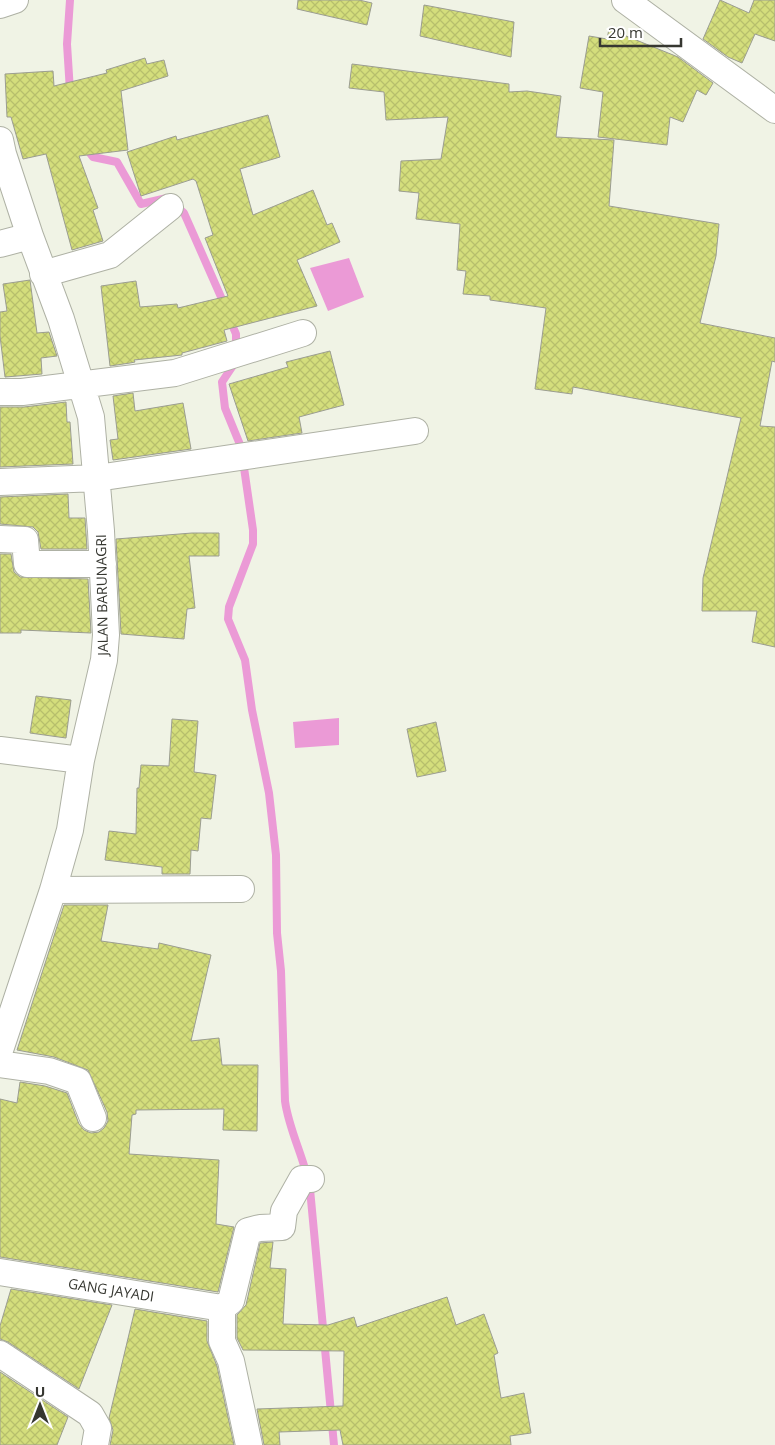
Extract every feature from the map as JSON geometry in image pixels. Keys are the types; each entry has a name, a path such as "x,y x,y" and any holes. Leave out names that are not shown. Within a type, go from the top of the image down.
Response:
{"street":[{"path":"0,5 15,0"},
{"path":"625,0 775,110"},
{"name":"JALAN BARUNAGRI","path":"0,140 2,154 43,274 61,319 92,424 103,564 106,635 104,660 80,760 70,830 53,890 0,1050"},
{"path":"43,274 110,255 170,207"},
{"path":"0,244 30,236"},
{"path":"0,392 22,392 174,373 303,333"},
{"path":"0,482 97,478 415,431"},
{"path":"0,539 25,540 27,564 103,564"},
{"path":"0,750 80,760"},
{"path":"53,890 241,890"},
{"path":"0,1064 49,1071 78,1081 92,1118"},
{"path":"249,1445 231,1361 222,1341 222,1308 231,1300 248,1231 260,1228 282,1227 284,1211 302,1179 311,1179"},
{"name":"GANG JAYADI","path":"0,1272 222,1308"},
{"path":"0,1354 90,1414 98,1428 95,1445"}],"shaded area":[{"path":"349,258 364,297 328,311 310,268"},
{"path":"339,718 339,745 295,748 293,722"}],"building":[{"path":"298,0 359,0 372,3 367,25 297,9"},
{"path":"720,0 749,13 754,0 775,0 775,41 755,34 742,63 728,57 703,39"},
{"path":"424,5 514,22 511,57 420,36"},
{"path":"609,29 678,57 713,83 706,95 697,90 683,122 670,117 667,145 598,137 603,92 580,88 589,36 607,39"},
{"path":"145,58 147,64 164,60 168,76 121,91 128,150 79,156 98,208 93,210 103,241 72,250 46,154 23,159 11,117 7,117 5,74 53,71 54,86 107,73 106,70"},
{"path":"352,64 509,84 509,92 527,91 561,96 556,137 614,140 609,206 719,224 716,256 700,323 775,338 775,362 772,361 760,426 775,427 775,647 752,642 757,611 702,611 703,578 741,418 573,387 572,394 535,389 546,308 490,300 490,296 463,294 466,271 457,270 460,224 416,219 419,193 399,191 401,161 441,159 448,117 386,120 384,92 349,88"},
{"path":"268,115 280,157 240,169 253,215 313,190 327,225 332,223 340,242 297,260 317,306 224,330 227,341 182,353 182,355 134,360 135,362 110,366 101,286 136,281 140,307 177,304 178,308 228,296 205,238 213,235 196,181 193,179 141,196 127,152 176,136 177,140"},
{"path":"30,280 37,333 49,332 57,356 41,358 42,374 5,377 0,336 0,312 7,311 3,284"},
{"path":"330,351 344,405 299,417 302,433 248,441 229,384 288,367 286,362"},
{"path":"133,393 135,411 183,403 191,449 113,460 110,440 118,439 113,396"},
{"path":"66,402 67,422 70,422 73,464 0,467 0,407 24,407"},
{"path":"68,494 69,518 85,518 87,549 41,549 38,532 33,527 0,524 0,497"},
{"path":"192,533 219,533 219,556 189,556 195,608 187,609 184,639 121,634 116,539"},
{"path":"0,554 11,554 14,572 20,577 88,579 91,633 21,630 21,633 0,633"},
{"path":"36,696 71,700 66,738 30,733"},
{"path":"172,719 198,721 194,772 216,775 211,819 201,818 198,851 191,850 190,874 162,874 162,867 105,860 109,831 136,834 137,788 139,788 141,765 169,766"},
{"path":"436,722 446,771 417,777 407,729"},
{"path":"64,905 108,905 101,941 158,949 159,943 211,955 191,1041 219,1038 222,1065 258,1065 257,1131 223,1130 224,1109 136,1110 136,1114 132,1115 129,1154 219,1160 216,1224 234,1227 218,1292 0,1257 0,1099 17,1103 20,1082 45,1086 67,1093 79,1124 84,1130 91,1133 99,1132 108,1121 107,1112 88,1070 54,1057 17,1050"},
{"path":"273,1242 270,1268 286,1269 283,1324 328,1325 354,1317 357,1327 447,1297 456,1325 484,1314 498,1353 494,1355 501,1398 524,1393 531,1433 510,1436 511,1445 343,1445 340,1430 279,1432 280,1445 264,1445 257,1409 343,1406 344,1351 243,1350 237,1338 237,1315 246,1305 260,1243"},
{"path":"11,1289 112,1305 79,1389 8,1342 0,1339 0,1326"},
{"path":"135,1309 207,1321 207,1341 217,1366 234,1445 110,1445 113,1430 109,1418"},
{"path":"0,1372 68,1417 57,1445 0,1445"}],"waterway":[{"path":"70,0 67,44 70,91"},
{"path":"86,148 93,157 117,162 141,204 167,198"},
{"path":"176,206 184,213 225,306"},
{"path":"230,320 236,334 236,350"},
{"path":"236,361 222,382 225,408 241,447 253,530 253,544 229,607 228,619 245,660 252,710 269,793 276,855 277,933 281,971 285,1101 310,1189 334,1445"}]}
